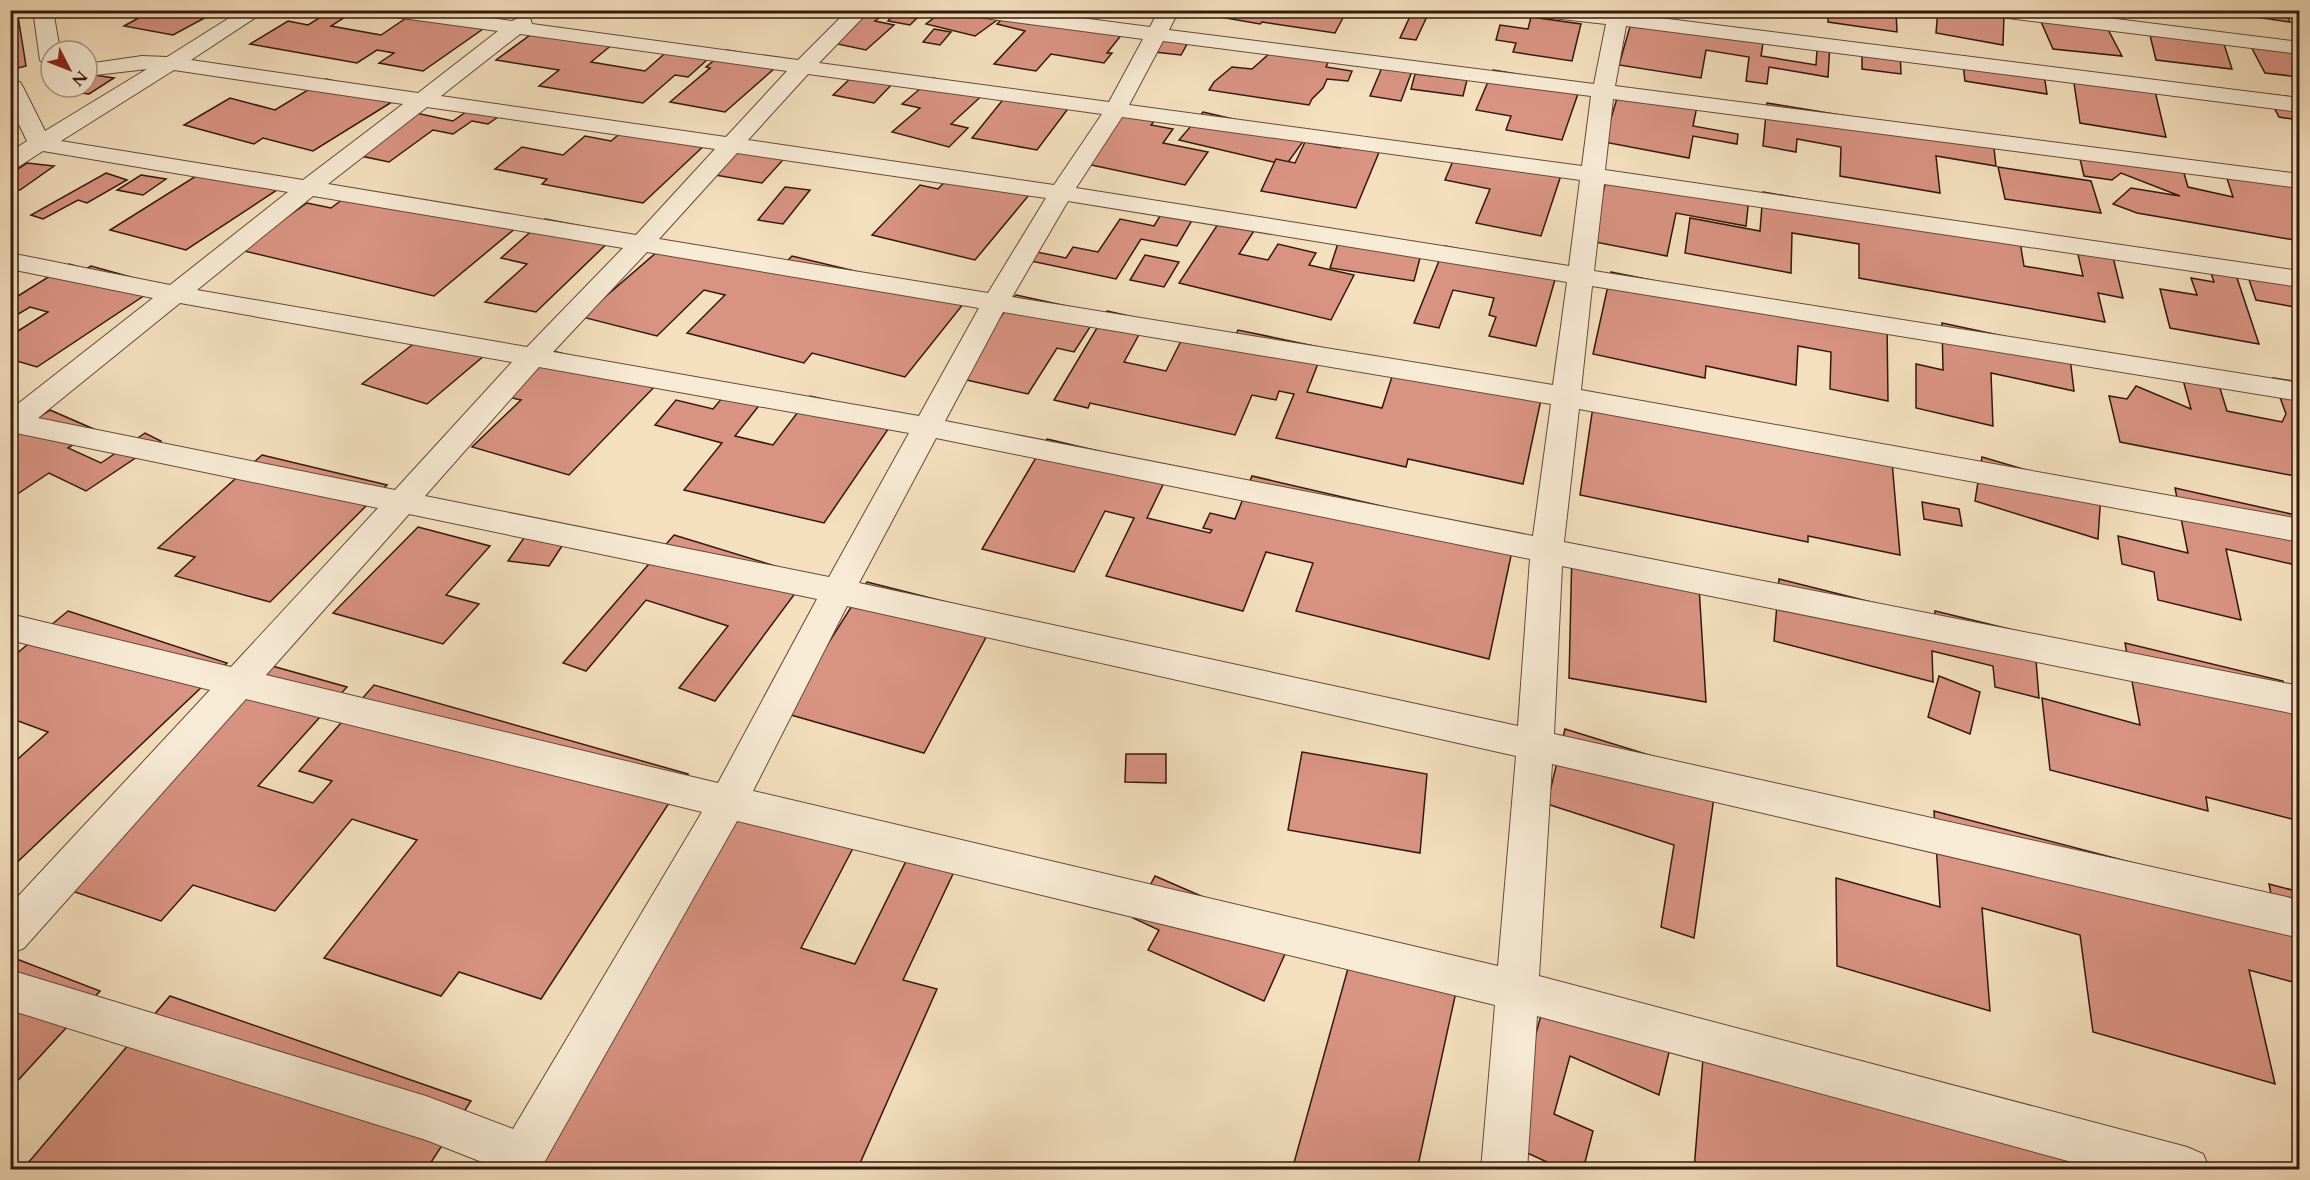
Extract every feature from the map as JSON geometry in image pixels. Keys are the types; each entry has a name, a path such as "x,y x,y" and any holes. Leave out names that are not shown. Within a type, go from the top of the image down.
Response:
{"street":[{"path":"43,10 48,39"},
{"path":"10,162 257,10"},
{"path":"387,10 1593,175 2300,279"},
{"path":"11,423 538,10"},
{"path":"10,934 532,357 641,244 802,68 860,10"},
{"path":"969,10 1162,22 1603,90 2300,181"},
{"path":"1535,10 1619,15 2300,105"},
{"path":"1991,10 2300,48"},
{"path":"1504,1170 1547,552 1603,90 1619,15"},
{"path":"10,990 426,1118 518,1162 728,802 838,591 996,303 1061,193 1114,111 1162,22"},
{"path":"99,68 142,62 169,63 1061,193 2300,392"},
{"path":"29,83 40,144"},
{"path":"40,144 1567,397 2300,531"},
{"path":"10,261 175,294 928,427 2300,701"},
{"path":"11,423 838,591 1535,745 2300,919"},
{"path":"10,627 728,802 1516,990 2187,1170"}],"building":[{"path":"17,10 26,66 10,70 10,11"},
{"path":"153,10 196,10 212,14 173,35 124,26"},
{"path":"332,10 356,10 331,26 381,35 418,10 493,22 423,71 379,63 394,53 377,50 357,63 250,44 288,21 308,25"},
{"path":"622,10 646,10 638,17 617,15"},
{"path":"790,10 836,10 830,16"},
{"path":"870,10 887,12 875,21 894,25 866,50 823,41"},
{"path":"944,10 986,10 1004,15 975,36 926,24"},
{"path":"1180,10 1347,10 1335,33 1262,22 1260,24"},
{"path":"1413,10 1430,10 1416,40 1400,38"},
{"path":"1828,10 1896,10 1897,32 1828,22"},
{"path":"1938,10 1984,10 2004,14 2003,45 1936,33"},
{"path":"2208,10 2285,10 2290,22"},
{"path":"894,14 917,18 910,25 888,21"},
{"path":"1006,15 1126,29 1107,53 1112,53 1104,63 1051,54 1036,71 994,64 1025,31 997,24"},
{"path":"2038,15 2104,22 2122,56 2053,49"},
{"path":"1633,16 1764,37 1761,56 1816,65 1817,50 1830,43 1828,77 1769,67 1767,84 1746,81 1749,57 1706,50 1701,78 1619,65"},
{"path":"1531,17 1581,24 1572,61 1513,52 1516,43 1496,40 1500,25 1528,29"},
{"path":"541,27 619,39 591,62 645,71 671,48 718,50 688,77 675,75 643,103 539,86 559,70 496,60"},
{"path":"2148,27 2222,38 2232,69 2156,60"},
{"path":"934,29 951,32 940,45 923,42"},
{"path":"1164,33 1191,37 1181,55 1155,52"},
{"path":"2248,41 2300,47 2300,77 2265,73"},
{"path":"1862,45 1900,50 1901,74 1862,69"},
{"path":"1278,46 1332,54 1326,67 1352,71 1348,81 1327,79 1323,88 1309,105 1209,90 1214,82 1232,67 1252,69"},
{"path":"727,50 784,60 725,112 670,102 710,68 706,67"},
{"path":"1962,56 2043,68 2047,94 1965,81"},
{"path":"1386,58 1415,63 1401,101 1370,96"},
{"path":"1493,70 1581,85 1562,140 1506,130 1511,116 1476,110"},
{"path":"2072,70 2153,83 2166,137 2080,123"},
{"path":"856,73 896,80 874,103 833,95"},
{"path":"1415,74 1467,80 1463,96 1411,89"},
{"path":"99,76 114,78 99,88"},
{"path":"933,78 987,91 951,124 968,128 949,147 892,132 920,108 902,104"},
{"path":"326,79 400,97 313,151 263,138 254,144 184,125 230,98 275,110"},
{"path":"1620,88 1698,101 1693,126 1738,134 1737,144 1693,136 1689,158 1604,142"},
{"path":"1010,91 1073,102 1037,150 972,138"},
{"path":"2267,94 2300,98 2300,123 2298,120 2279,117"},
{"path":"1767,103 1993,140 1996,166 1936,156 1940,193 1840,176 1841,147 1797,139 1796,152 1763,146"},
{"path":"477,104 508,110 488,124 472,121 453,134 433,130 389,162 356,155 416,113 453,121"},
{"path":"1125,109 1159,115 1151,125 1173,129 1163,143 1208,152 1185,185 1082,163"},
{"path":"1203,112 1307,136 1286,165 1179,140"},
{"path":"629,126 709,141 643,203 542,184 547,179 495,169 522,147 563,155 585,136 611,141"},
{"path":"1344,139 1382,145 1356,208 1261,191 1276,159 1295,163 1305,142 1340,148"},
{"path":"745,143 791,151 762,183 715,175"},
{"path":"2077,146 2181,163 2188,187 2233,197 2223,166 2300,178 2300,241 2137,213 2113,204 2131,188 2180,196 2121,173 2112,180 2084,176"},
{"path":"1458,149 1563,169 1541,236 1476,223 1490,189 1445,180"},
{"path":"27,163 54,166 20,190 10,188 10,174"},
{"path":"212,166 286,184 186,250 110,230"},
{"path":"1998,167 2091,181 2101,213 2005,199"},
{"path":"954,172 1034,189 975,260 872,235 920,185 938,189"},
{"path":"106,173 127,180 87,203 78,200 43,219 31,215"},
{"path":"1608,174 1749,197 1746,226 1676,213 1667,256 1590,241"},
{"path":"141,175 166,179 143,195 117,190"},
{"path":"785,187 810,190 783,224 758,220"},
{"path":"355,190 523,222 434,296 240,250 307,203 331,208"},
{"path":"1763,192 2019,236 2024,266 2083,276 2075,242 2111,249 2123,298 2098,293 2105,322 1859,278 1859,244 1792,233 1791,273 1685,253 1690,218 1760,231"},
{"path":"1166,206 1197,212 1177,246 1141,239 1116,279 1031,261 1037,252 1066,258 1073,247 1098,252 1120,219 1154,226"},
{"path":"1224,215 1259,223 1239,254 1268,260 1278,244 1316,253 1309,265 1354,275 1331,320 1179,283"},
{"path":"545,219 618,233 536,312 485,302 527,264 501,258"},
{"path":"1341,234 1420,258 1414,281 1330,268"},
{"path":"665,245 783,265 792,256 968,298 905,377 812,353 804,363 687,333 725,295 704,290 657,336 582,317"},
{"path":"1445,246 1558,269 1536,346 1489,336 1496,317 1489,315 1494,298 1453,290 1439,328 1414,323"},
{"path":"1145,255 1179,262 1164,287 1130,280"},
{"path":"2206,259 2232,263 2259,344 2170,328 2160,289 2197,295 2191,278 2214,282"},
{"path":"69,264 86,269 91,266 160,285 37,367 10,359 10,336 48,312 30,307 10,319 10,301"},
{"path":"2244,265 2291,273 2300,298 2300,308 2256,300"},
{"path":"1611,272 1806,311 1887,322 1888,401 1830,389 1831,352 1798,346 1796,385 1706,366 1705,378 1593,354"},
{"path":"1016,295 1099,313 1074,352 1057,348 1028,394 958,378"},
{"path":"1107,311 1147,320 1124,362 1166,371 1188,327 1235,337 1238,330 1324,348 1307,392 1382,408 1397,361 1543,390 1523,484 1408,459 1406,467 1276,438 1294,394 1279,391 1276,400 1252,395 1235,435 1090,403 1088,408 1054,400"},
{"path":"1942,323 2069,350 2074,391 1991,373 1993,426 1916,408 1916,364 1943,370"},
{"path":"430,331 492,349 427,404 362,384"},
{"path":"553,351 662,379 569,475 472,447 521,400 504,396"},
{"path":"2180,369 2219,385 2227,411 2282,422 2286,414 2273,378 2300,382 2300,477 2120,442 2109,396 2127,399 2136,386 2191,409"},
{"path":"733,385 769,393 735,436 773,445 810,396 897,416 824,523 684,490 722,443 655,425 676,400 713,409"},
{"path":"1595,393 1891,450 1900,555 1808,536 1808,542 1580,495"},
{"path":"50,410 96,430 68,448 101,463 145,433 161,441 86,491 49,473 16,495 10,492 10,435"},
{"path":"1047,439 1171,468 1147,518 1210,533 1212,530 1203,528 1210,513 1235,519 1252,476 1515,537 1489,659 1296,611 1313,563 1266,552 1243,611 1106,576 1134,518 1105,511 1074,572 982,549"},
{"path":"262,455 387,485 270,602 175,576 195,557 158,548"},
{"path":"1982,457 2101,492 2098,539 1975,501"},
{"path":"2175,488 2300,516 2300,566 2226,549 2241,620 2158,600 2154,572 2122,564 2118,536 2188,553"},
{"path":"1922,502 1959,509 1962,526 1924,519"},
{"path":"535,522 575,526 549,566 508,561"},
{"path":"418,527 490,546 446,595 479,604 443,644 333,613"},
{"path":"674,535 808,576 715,701 679,688 728,626 646,600 586,671 563,663"},
{"path":"1572,550 1698,570 1706,702 1569,678"},
{"path":"1779,579 1935,618 1935,611 2034,635 2039,698 1995,687 1993,666 1932,651 1933,682 1774,641"},
{"path":"867,582 998,615 924,753 784,713"},
{"path":"68,611 227,663 10,869 10,766 48,732 10,718 10,659"},
{"path":"2125,643 2283,681 2294,722 2300,723 2300,821 2206,797 2208,811 2050,770 2042,698 2140,725"},
{"path":"265,664 347,687 258,786 313,803 332,781 299,771 374,685 688,774 541,999 459,972 441,996 324,958 417,840 352,819 275,911 193,885 161,921 51,884"},
{"path":"1939,676 1980,692 1970,734 1928,717"},
{"path":"1565,729 1717,776 1694,938 1661,927 1674,845 1547,804"},
{"path":"1302,752 1427,774 1420,853 1288,830"},
{"path":"1126,754 1166,754 1166,783 1125,782"},
{"path":"748,794 864,827 801,948 855,964 915,843 961,857 903,980 937,989 857,1170 843,1166 841,1170 518,1170"},
{"path":"1934,811 2272,899 2269,884 2300,892 2300,984 2249,970 2275,1084 2093,1032 2080,935 1982,908 1990,1011 1837,966 1836,878 1940,907"},
{"path":"1155,876 1293,936 1264,1001 1148,950 1159,930 1133,918"},
{"path":"1357,936 1461,969 1417,1170 1292,1170"},
{"path":"14,958 100,991 10,1089 10,961"},
{"path":"170,996 471,1101 426,1170 22,1170"},
{"path":"1546,997 1670,1048 1659,1095 1570,1056 1554,1114 1593,1131 1583,1170 1564,1170 1506,1143"},
{"path":"1705,1034 2125,1169 1694,1170"}]}
